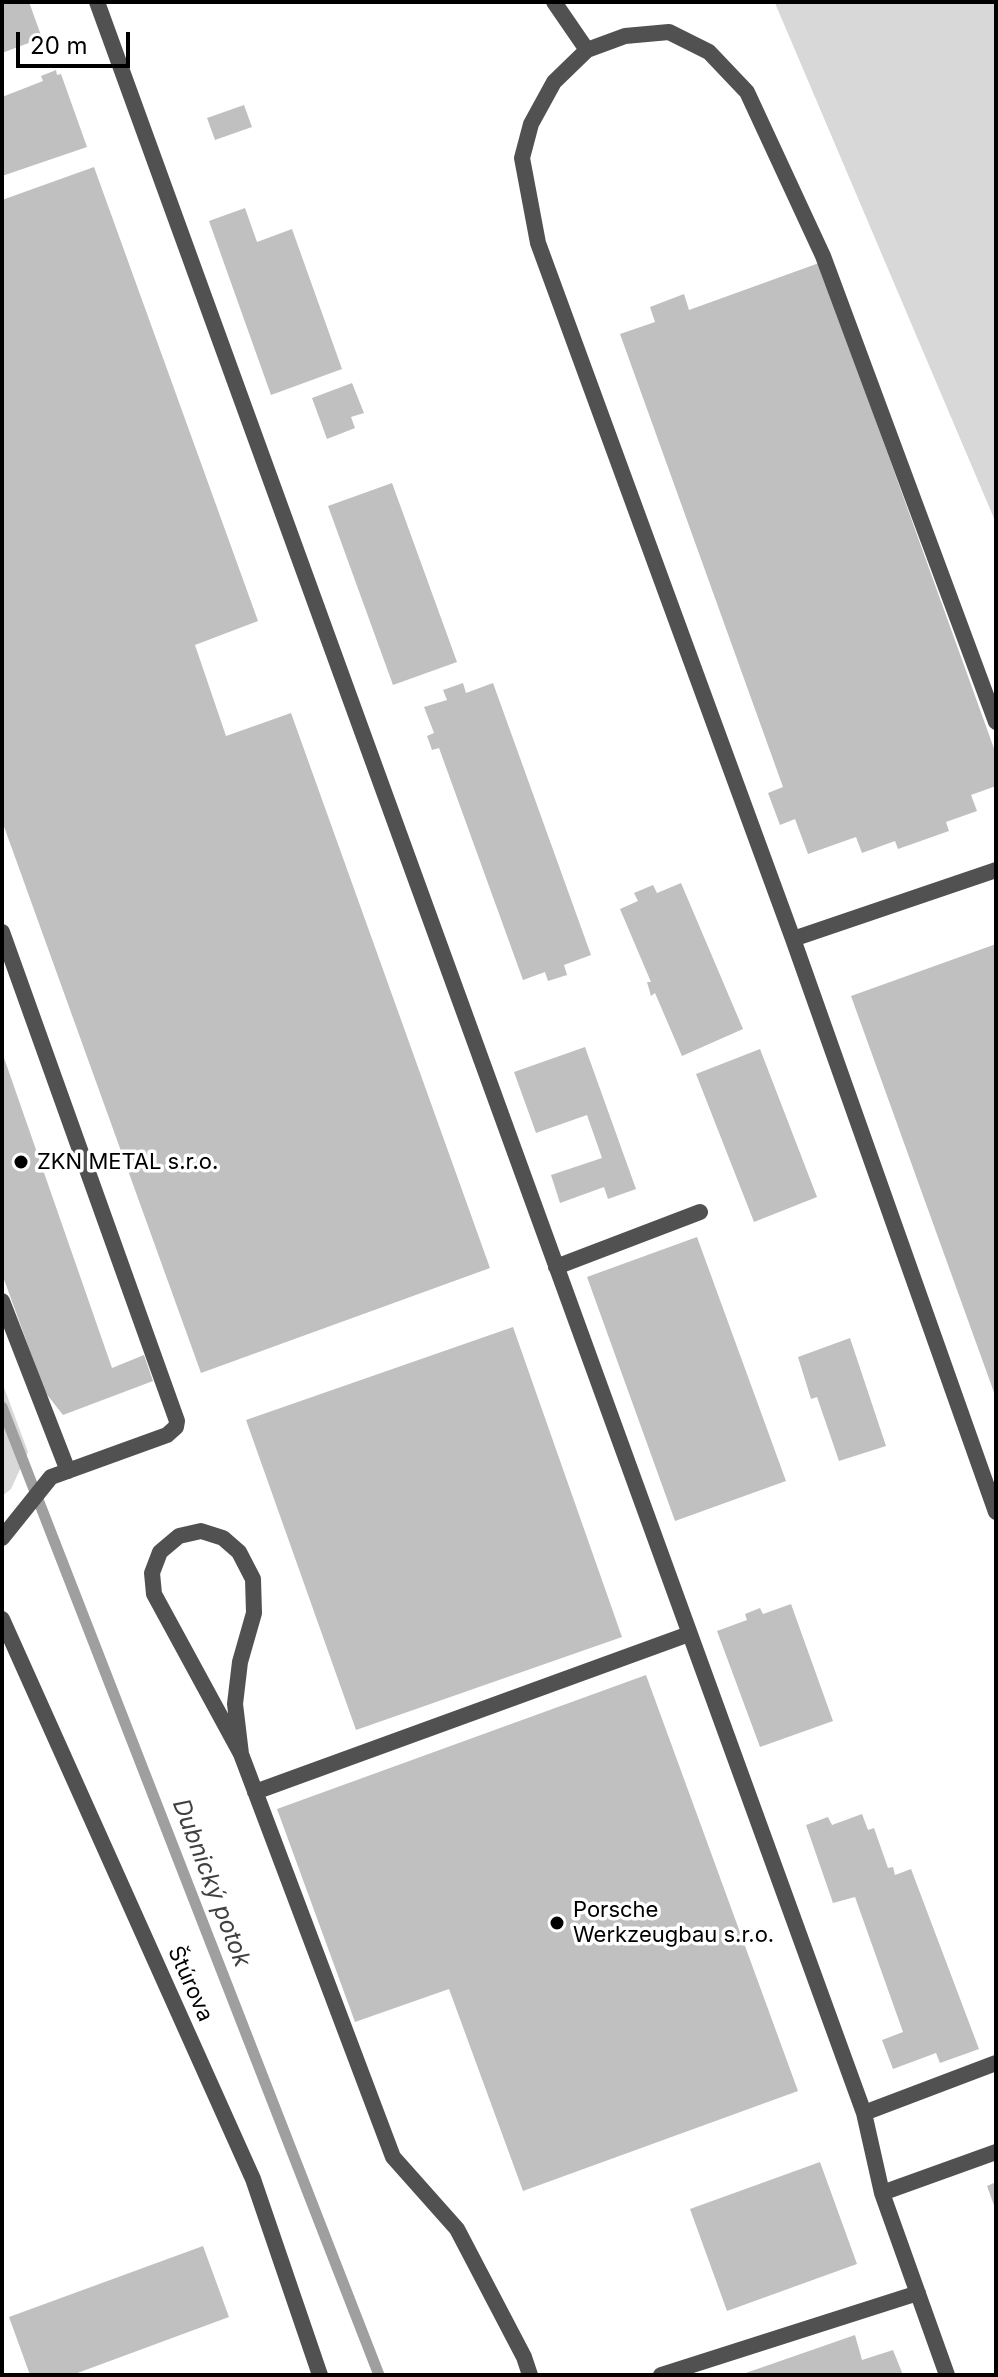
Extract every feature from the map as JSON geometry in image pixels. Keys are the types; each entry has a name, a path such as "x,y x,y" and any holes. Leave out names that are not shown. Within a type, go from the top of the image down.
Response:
{"lane":[{"path":"97,2 864,2113 882,2193 947,2375"},
{"path":"554,2 587,50"},
{"path":"996,722 823,256 747,92 709,52 669,32 625,36 587,50 554,82 531,124 522,158 538,243 793,939 996,1512"},
{"path":"793,939 996,870"},
{"path":"2,932 176,1414 176,1427 167,1435 51,1477 4,1536"},
{"path":"556,1267 700,1212"},
{"path":"2,1301 68,1471"},
{"path":"241,1754 235,1704 240,1662 254,1613 253,1579 239,1552 223,1538 201,1531 179,1536 160,1552 152,1573 154,1594 241,1754 393,2157 457,2229 524,2357 530,2375"},
{"name":"Štúrova","path":"2,1619 253,2179 320,2375"},
{"path":"255,1792 689,1634"},
{"path":"864,2113 996,2063"},
{"path":"882,2193 996,2152"},
{"path":"661,2375 918,2293"}],"shaded area":[{"path":"996,2 996,523 775,3"},
{"path":"2,1382 28,1452 11,1489 2,1496"}],"building":[{"path":"2,2 29,2 42,38 2,53"},
{"path":"56,70 57,75 61,74 87,147 2,176 2,97 43,81 41,76"},
{"path":"244,105 252,127 215,140 207,118"},
{"path":"94,167 258,621 195,645 226,736 291,713 490,1268 201,1373 2,821 2,200"},
{"path":"245,208 257,242 292,229 342,369 271,395 209,221"},
{"path":"819,263 996,754 996,786 971,795 977,811 946,822 949,831 898,849 895,841 862,853 856,837 808,854 795,819 780,825 768,793 783,787 620,334 655,322 650,307 684,294 689,310"},
{"path":"352,383 364,413 351,417 355,428 327,439 312,398"},
{"path":"392,483 457,662 393,685 328,506"},
{"path":"463,683 466,693 493,683 591,955 564,965 567,975 548,981 545,972 523,980 439,748 432,750 427,736 434,733 424,707 447,700 443,690"},
{"path":"681,883 743,1029 682,1056 655,993 651,996 647,982 651,982 620,909 638,901 634,893 653,885 657,893"},
{"path":"996,944 996,1398 851,996"},
{"path":"585,1047 636,1189 608,1199 604,1187 560,1203 551,1175 602,1158 587,1115 536,1133 514,1072"},
{"path":"760,1049 817,1197 754,1222 696,1074"},
{"name":"ZKN METAL s.r.o.","path":"2,1052 112,1368 144,1355 153,1381 63,1415 45,1392 2,1274"},
{"path":"697,1237 786,1481 675,1521 587,1277"},
{"path":"513,1327 622,1637 356,1730 246,1420"},
{"path":"850,1338 886,1446 839,1461 817,1397 811,1399 798,1357"},
{"path":"791,1604 833,1721 760,1747 717,1631 747,1620 745,1614 760,1608 763,1614"},
{"path":"646,1675 798,2091 523,2191 449,1989 355,2022 277,1809"},
{"path":"862,1814 868,1830 874,1828 888,1868 893,1867 895,1875 911,1869 979,2049 940,2063 936,2053 893,2069 882,2040 903,2032 855,1897 833,1903 806,1825 828,1817 832,1825"},
{"path":"820,2162 857,2264 727,2311 690,2209"},
{"path":"996,2182 996,2211 987,2186"},
{"path":"203,2246 229,2317 72,2375 30,2375 9,2317"},
{"path":"855,2335 862,2360 893,2350 903,2375 740,2375"}],"waterway":[{"name":"Dubnický potok","path":"2,1407 379,2375"}],"place":[{"name":"ZKN METAL s.r.o.","path":"21,1162"},
{"name":"Porsche Werkzeugbau s.r.o.","path":"557,1923"}]}
